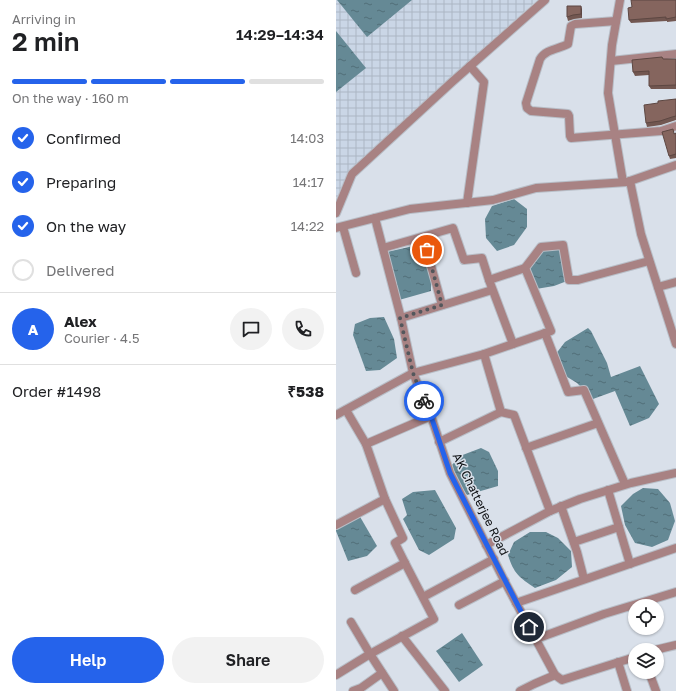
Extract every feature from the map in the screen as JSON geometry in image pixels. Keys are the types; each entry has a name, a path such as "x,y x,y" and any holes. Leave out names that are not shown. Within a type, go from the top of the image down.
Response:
{"street":[{"path":"336,213 352,174 470,66 545,0"},
{"path":"620,0 612,45 608,93 615,134 626,181 649,261 675,334 676,344"},
{"path":"616,21 575,24 571,26 568,44 542,55 526,103 527,108 531,111 568,114 571,138 661,131 676,126"},
{"path":"611,61 676,54"},
{"path":"467,203 484,82 470,66"},
{"path":"356,273 339,228 410,209 492,200 536,188 626,181 676,165"},
{"name":"AK Chatterjee Road","path":"375,218 413,373 431,416 450,473 516,603 555,675"},
{"path":"383,248 454,228 464,260 482,258 492,290 513,344"},
{"path":"423,237 442,305"},
{"path":"489,280 525,268 541,247 563,245 569,280 578,280 649,261"},
{"path":"336,415 413,373 484,354 551,331 525,268"},
{"path":"658,287 676,282"},
{"path":"400,318 492,290"},
{"path":"545,333 568,392 584,390 625,484"},
{"path":"484,354 501,412"},
{"path":"336,675 370,654 434,619 395,543 403,538 385,499 366,444 346,410"},
{"path":"440,442 501,412 514,415 550,511"},
{"path":"366,444 431,416"},
{"path":"526,448 598,423"},
{"path":"486,545 561,506 625,484 676,473"},
{"path":"608,490 630,564"},
{"path":"336,525 385,499"},
{"path":"561,506 574,542 584,579"},
{"path":"574,542 619,527"},
{"path":"516,603 676,548"},
{"path":"423,597 494,559"},
{"path":"355,590 405,563"},
{"path":"459,606 505,581"},
{"path":"536,639 604,614 676,592"},
{"path":"351,622 394,691"},
{"path":"402,636 446,691"},
{"path":"664,648 676,645"},
{"path":"520,691 555,675 562,680 628,658"},
{"path":"618,662 627,691"},
{"path":"353,691 361,688 382,673"},
{"path":"652,679 656,691"}],"shaded area":[{"path":"336,0 537,0 347,174 336,200"}],"water":[{"path":"337,0 412,0 367,37"},
{"path":"336,31 366,68 336,92"},
{"path":"514,199 527,209 527,227 514,245 497,251 486,238 485,219 492,206"},
{"path":"422,244 431,279 431,291 399,300 387,252"},
{"path":"560,248 567,281 554,286 536,289 530,268 543,250"},
{"path":"384,317 394,339 397,358 380,370 366,371 353,335 355,324 370,318"},
{"path":"588,328 591,331 607,363 611,377 640,366 659,404 649,418 630,426 615,391 593,399 577,383 564,375 555,355 565,342"},
{"path":"481,448 489,452 498,471 498,486 467,495 457,481 452,465 460,456"},
{"path":"643,488 658,489 670,503 675,521 668,540 652,547 635,543 625,525 621,506 633,494"},
{"path":"435,490 456,528 454,539 429,555 419,550 403,519 407,515 402,499 413,492"},
{"path":"359,515 377,546 367,556 348,561 336,531 336,526"},
{"path":"530,532 546,532 558,538 571,551 572,567 556,580 535,588 515,571 508,555 514,542"},
{"path":"462,633 483,665 459,682 436,651"}],"building":[{"path":"631,0 676,0 676,17 666,19 666,17 629,20 628,8 632,7"},
{"path":"567,6 581,6 581,14 567,17"},
{"path":"662,57 663,59 676,59 676,85 649,86 649,71 633,72 632,60"},
{"path":"676,99 676,116 660,121 646,123 644,105 658,103 658,101"},
{"path":"673,129 674,134 676,133 676,154 669,156 662,132"}],"way so far":[{"path":"424,401 413,373 400,318 442,305 427,250"}],"route":[{"path":"424,401 431,416 450,473 529,627"}]}
